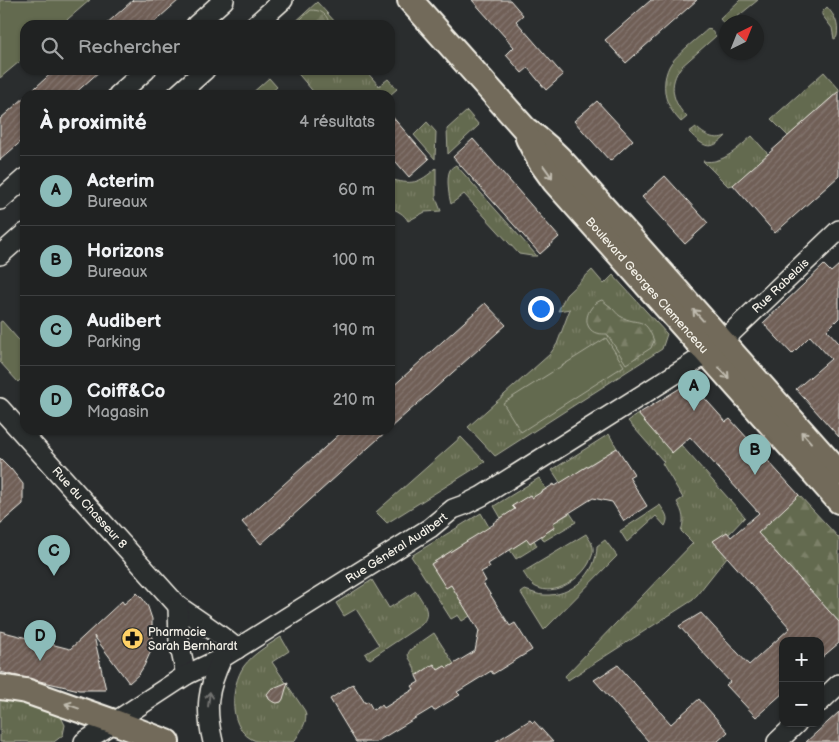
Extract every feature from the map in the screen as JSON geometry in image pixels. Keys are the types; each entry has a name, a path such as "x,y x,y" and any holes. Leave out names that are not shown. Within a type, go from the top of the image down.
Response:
{"main road":[{"name":"Boulevard Georges Clemenceau","path":"410,1 525,129 540,161 555,182 839,473"},
{"name":"Boulevard Georges Clemenceau","path":"714,347 839,501"},
{"path":"0,688 26,691 167,742"}],"street":[{"path":"202,20 224,0"},
{"path":"259,20 273,3"},
{"path":"124,90 140,75"},
{"path":"183,90 199,75"},
{"path":"0,200 20,182"},
{"name":"Rue Rabelais","path":"714,347 839,230"},
{"path":"0,255 20,237"},
{"name":"Rue Général Audibert","path":"84,742 186,675 230,653 430,528 453,509 482,496 605,420 700,359 714,347"},
{"name":"Rue du Chasseur 8","path":"0,408 20,430"},
{"name":"Rue du Chasseur 8","path":"24,435 178,606 223,637 230,653"},
{"path":"178,606 179,642 186,675"},
{"path":"213,742 208,712 210,690 215,674 230,653"},
{"path":"824,698 839,684"},
{"path":"777,742 793,727"}],"green space":[{"path":"0,0 90,0 67,20 20,20 20,61 0,78"},
{"path":"740,0 758,0 740,15 724,15"},
{"path":"317,2 333,20 297,20"},
{"path":"827,7 837,24 837,36 834,39 832,28 822,15 822,12"},
{"path":"311,10 323,13 328,20 300,20"},
{"path":"709,28 716,36 681,67 674,80 675,99 687,117 681,122 670,108 666,98 665,80 667,73 676,58"},
{"path":"824,72 839,91 788,136 771,119"},
{"path":"299,75 369,75 379,86 388,79 397,89 395,91 312,90"},
{"path":"269,78 277,87 274,90 256,90"},
{"path":"467,111 479,125 448,154 447,129"},
{"path":"427,122 436,132 435,159 414,135"},
{"path":"696,127 710,136 717,138 726,136 716,144 707,146 689,132"},
{"path":"752,136 768,154 733,185 728,186 703,161 710,162 724,158"},
{"path":"456,165 537,256 519,254 464,194 451,204 448,177 450,169"},
{"path":"436,168 436,198 441,211 425,212 408,221 395,210 395,180 414,182 425,177"},
{"path":"592,270 604,284 613,275 667,334 662,349 495,456 468,427 550,354 557,344 570,309 558,311 566,295"},
{"path":"602,300 620,316 644,324 654,341 651,348 626,364 607,334 596,333 591,330 588,326 587,317 591,308"},
{"path":"2,321 20,341 20,380 18,382 0,362 0,322"},
{"path":"606,338 624,366 521,432 503,403"},
{"path":"638,414 672,452 681,445 745,517 729,534 713,541 727,557 693,600 568,680 565,676 693,543 681,531 683,516 677,502 683,498 662,463 664,462 628,421"},
{"path":"609,434 617,448 579,471 563,487 552,470"},
{"path":"461,437 485,462 387,523 376,512"},
{"path":"539,478 546,489 532,498 530,495 513,506 515,509 501,518 494,506"},
{"path":"799,495 839,538 839,622 758,533"},
{"path":"660,505 667,518 665,526 656,516 627,542 620,531"},
{"path":"481,513 492,532 470,539 431,564 446,587 451,585 470,616 462,621 458,615 451,619 411,556"},
{"path":"570,513 576,522 544,541 541,536 555,527 553,523"},
{"path":"586,534 592,544 593,552 589,563 580,575 566,585 551,590 536,587 530,583 523,572"},
{"path":"527,539 534,540 537,546 516,559 510,550"},
{"path":"605,540 617,556 544,630 521,593 525,590 542,595 554,595 573,588 581,582 593,566 597,546"},
{"path":"372,580 389,608 416,591 427,612 425,621 421,625 370,659 365,654 379,645 356,609 344,616 336,603"},
{"path":"434,633 454,664 438,670 434,664 416,676 408,654 411,649"},
{"path":"281,637 289,651 272,662 305,711 306,719 294,742 256,741 247,736 240,728 236,718 234,696 236,685 244,666 261,650"},
{"path":"0,700 23,703 60,715 65,725 63,735 54,742 0,742"}],"building":[{"path":"133,0 179,0 157,20 111,20"},
{"path":"472,0 510,0 523,15 516,21 563,75 546,90 528,68 522,73 506,55 514,47"},
{"path":"651,0 697,0 626,63 605,40"},
{"path":"49,75 95,75 79,90 33,90"},
{"path":"839,91 839,176 775,233 733,185"},
{"path":"20,101 20,142 0,160 0,119"},
{"path":"597,101 633,140 610,161 574,121"},
{"path":"395,120 429,159 409,177 395,161"},
{"path":"473,139 559,237 540,254 453,157"},
{"path":"665,176 708,223 685,244 642,197"},
{"path":"824,265 831,272 839,265 839,318 827,330 839,343 839,437 796,389 831,359 810,336 792,354 763,323"},
{"path":"485,303 506,325 395,424 395,384"},
{"path":"690,382 726,422 730,419 799,495 758,533 839,622 839,643 824,656 824,637 780,637 790,628 713,541 727,532 731,537 759,513 690,437 672,453 638,414"},
{"path":"338,435 382,435 261,544 242,522"},
{"path":"617,448 634,474 629,477 647,506 624,521 612,502 593,498 553,523 555,527 530,543 527,539 488,564 490,567 481,572 486,581 483,583 510,626 515,623 532,650 493,674 491,671 457,692 460,695 434,711 432,708 376,742 356,742 330,699 353,684 365,703 368,701 373,710 382,705 384,708 414,689 412,686 419,682 416,676 434,664 438,670 445,666 447,668 475,651 479,631 451,585 446,588 431,564 515,509 512,506 530,495 532,498 554,484 555,486"},
{"path":"0,459 23,484 23,504 0,524"},
{"path":"137,593 148,607 152,619 152,644 144,666 139,674 129,683 94,636 106,690 79,690 0,672 0,631 70,649 122,601 124,604"},
{"path":"701,613 749,665 779,638 779,697 756,717 726,685 730,682 679,626"},
{"path":"618,665 671,724 699,699 728,732 717,742 649,742 594,680"},
{"path":"288,682 281,702 273,702 269,699 267,694 271,689"},
{"path":"839,712 839,742 806,742 824,727"},
{"path":"530,720 533,723 534,721 553,742 495,742"}],"place":[{"name":"Acterim","path":"694,411"},
{"name":"Horizons","path":"755,475"},
{"name":"Audibert","path":"54,576"},
{"name":"Pharmacie Sarah Bernhardt","path":"132,639"},
{"name":"Coiff&Co","path":"40,661"}]}
